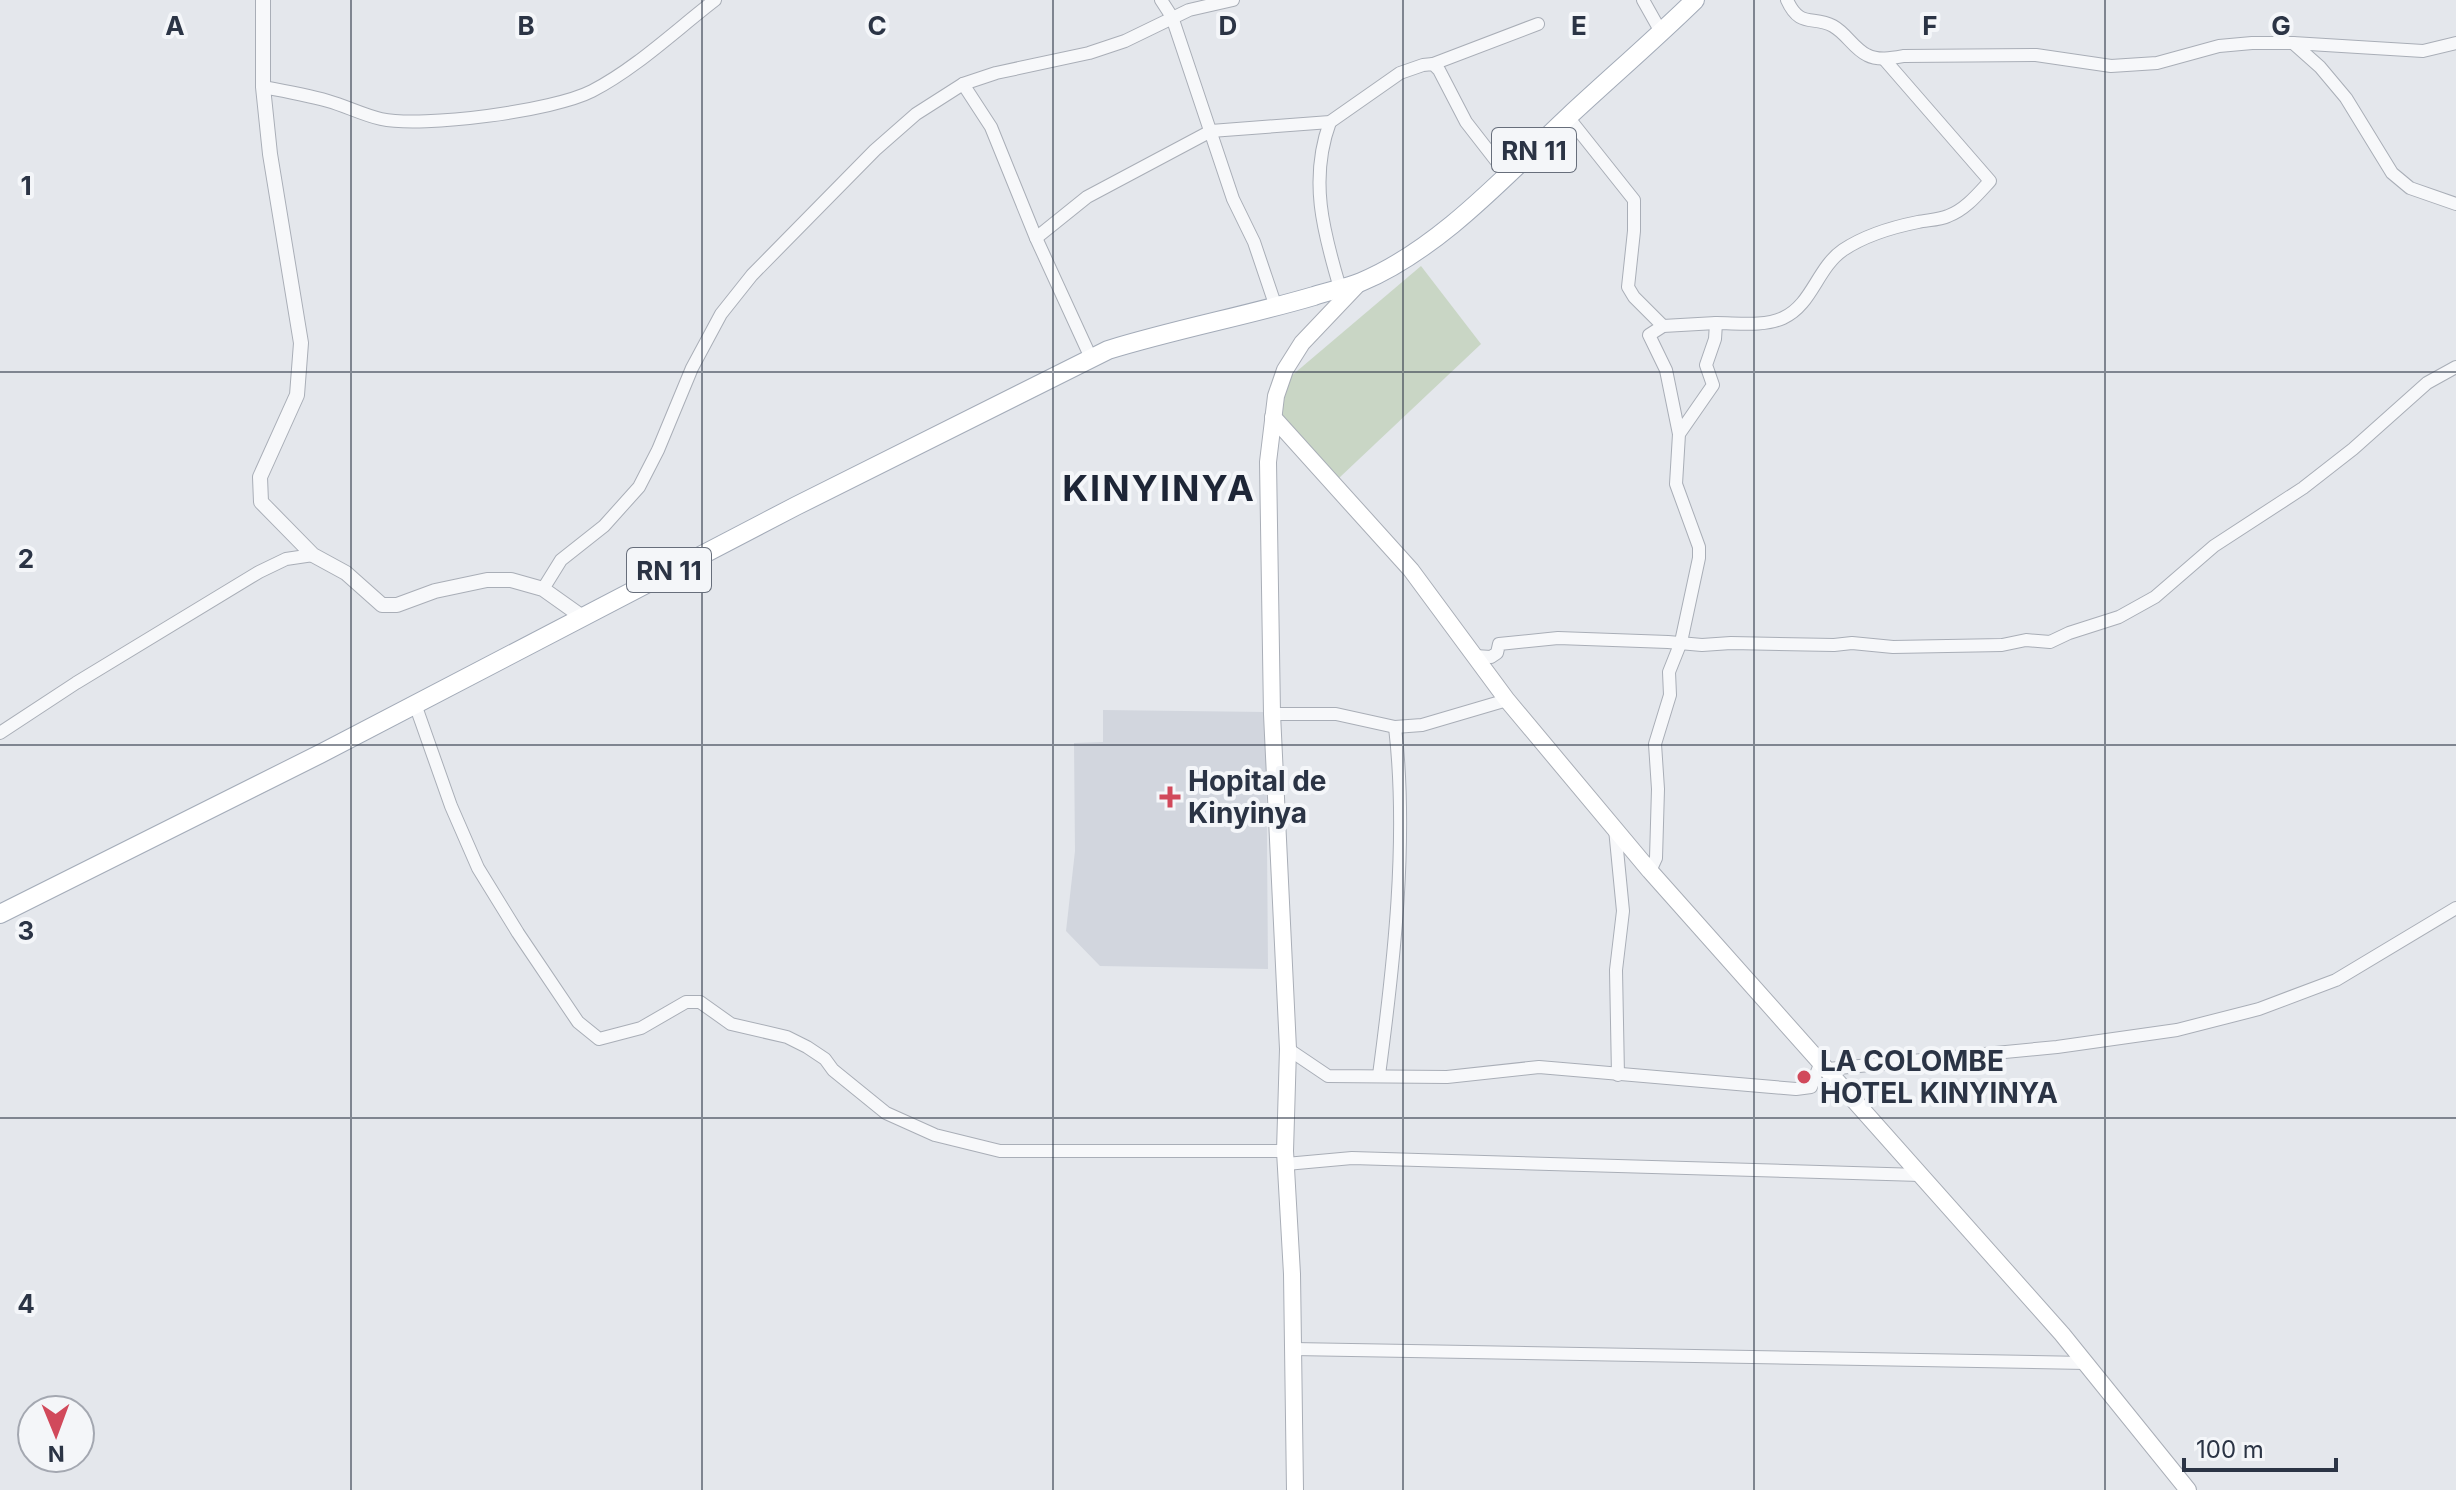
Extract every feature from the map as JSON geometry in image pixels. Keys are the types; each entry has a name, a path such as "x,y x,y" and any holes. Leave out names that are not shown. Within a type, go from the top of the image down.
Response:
{"main road":[{"name":"RN 11","path":"0,914 1091,358 1151,337 1276,307 1360,282 1425,245 1508,176 1695,0"},
{"path":"1295,1490 1286,1157 1288,1049 1272,714 1268,462 1280,383 1302,343 1360,282"},
{"path":"1273,417 1411,570 1507,700 1650,871 2086,1363 2188,1490"}],"street":[{"path":"263,0 263,87 270,154 300,327 301,356 297,395 260,477 259,494 266,509 313,555 346,573 377,602 387,606 435,591 487,580 511,580 543,589 581,616"},
{"path":"263,87 329,102 380,119 417,122 465,118 543,105 590,93 715,0"},
{"path":"1161,0 1172,17 1233,199 1254,242 1276,307"},
{"path":"543,589 561,560 604,526 639,487 692,368 721,314 752,275 875,150 916,114 963,84 996,73 1089,53 1125,41 1189,10 1233,0"},
{"path":"1643,0 1661,32"},
{"path":"1787,0 1792,11 1810,22 1834,26 1866,55 1884,59 1904,56 2036,55 2111,66 2157,63 2219,46 2293,43 2423,51 2456,43"},
{"path":"1036,238 1087,197 1211,131 1330,122 1400,73 1433,64 1538,24"},
{"path":"2293,43 2320,67 2346,98 2392,173 2410,188 2456,204"},
{"path":"1650,871 1656,858 1658,789 1655,744 1670,695 1669,672 1681,642 1699,547 1676,484 1679,434 1666,370 1649,335 1663,326 1766,323 1785,317 1801,305 1827,265 1841,251 1884,232 1947,217 1964,207 1990,181 1884,59"},
{"path":"1433,64 1466,122 1508,176"},
{"path":"963,84 991,127 1036,238 1091,358"},
{"path":"1568,117 1634,200 1628,287 1663,326"},
{"path":"1330,122 1321,146 1320,196 1322,229 1340,288"},
{"path":"1679,434 1713,385 1706,365 1715,339 1716,323"},
{"path":"1475,656 1491,657 1497,653 1499,644 1531,640 1775,646 1852,643 1893,647 2002,645 2026,640 2050,642 2119,617 2155,597 2214,546 2332,467 2427,383 2456,367"},
{"path":"0,733 259,572 286,559 313,555"},
{"path":"1272,714 1336,714 1395,727 1422,725 1507,700"},
{"path":"415,704 451,806 478,868 578,1022 599,1039 641,1028 686,1002 700,1002 731,1024 798,1042 825,1059 833,1070 886,1113 935,1135 1000,1151 1920,1175"},
{"path":"1379,1075 1399,850 1401,779 1395,727"},
{"path":"1615,829 1623,911 1616,970 1618,1075"},
{"path":"1288,1049 1328,1076 1447,1077 1539,1067 1806,1089 1811,1087 1824,1066 2057,1047 2177,1030 2259,1009 2336,980 2456,908"},
{"path":"1293,1349 2086,1363"}],"shaded area":[{"name":"Hopital de Kinyinya","path":"1103,710 1266,712 1268,969 1100,966 1066,931 1075,851 1074,743 1103,742"}],"green space":[{"path":"1421,266 1481,344 1339,478 1280,413 1283,383"}],"place":[{"name":"Hopital de Kinyinya","path":"1170,797"},
{"name":"LA COLOMBE HOTEL KINYINYA","path":"1804,1077"}],"district":[{"name":"KINYINYA","path":"1159,488"}]}
